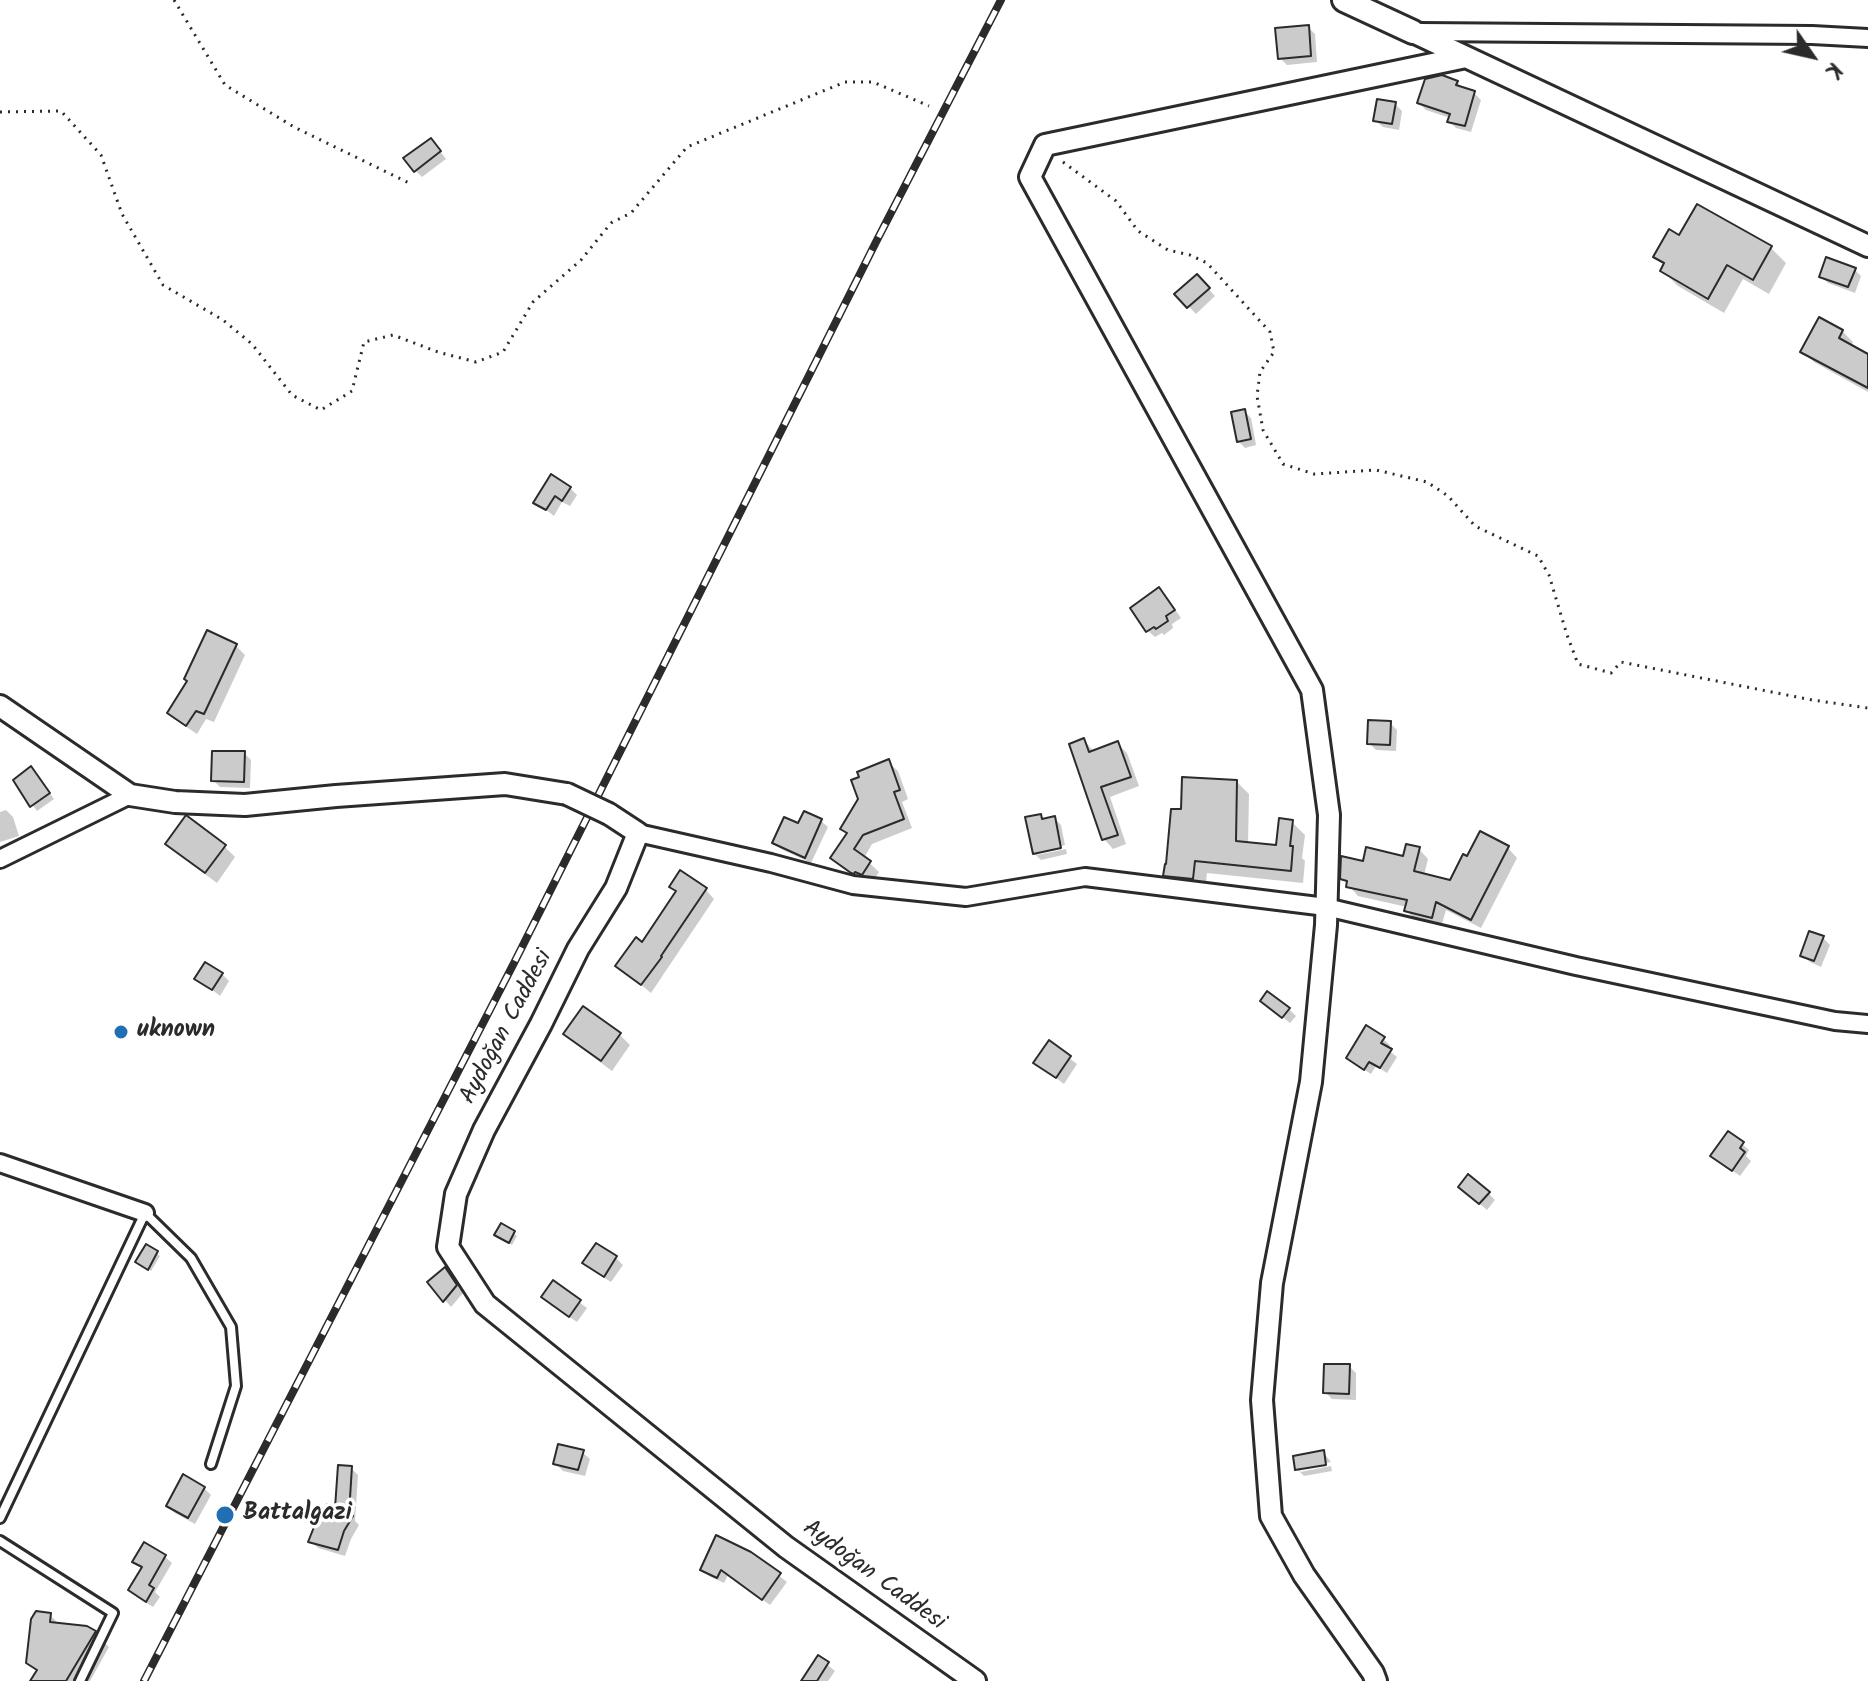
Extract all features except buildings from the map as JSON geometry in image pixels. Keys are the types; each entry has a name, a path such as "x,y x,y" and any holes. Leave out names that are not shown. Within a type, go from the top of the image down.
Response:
{"main road":[{"path":"1344,0 1413,32"},
{"path":"1358,0 1413,32"}],"street":[{"path":"1413,32 1868,38"},
{"path":"1413,32 1868,246"},
{"path":"1376,1681 1304,1575 1271,1516 1262,1400 1272,1283 1311,1082 1326,907 1329,815 1312,690 1030,177 1045,145 1466,57"},
{"path":"0,706 130,795 175,802 245,805 505,784 567,794 609,814 638,833 853,885 966,897 1085,877 1326,907 1576,966 1835,1021 1868,1024"},
{"path":"0,859 130,795"},
{"name":"Aydoğan Caddesi","path":"638,833 616,888 578,949 484,1130 456,1194 448,1247 485,1304 786,1547 975,1681"},
{"path":"0,1163 145,1213"}],"lane":[{"path":"0,1518 145,1213 191,1258 231,1327 236,1386 211,1464"},
{"path":"0,1541 113,1613 80,1681"}],"path":[{"path":"174,0 225,85 294,127 409,183"},
{"path":"0,112 61,111 101,155 122,214 163,285 223,320 252,344 292,395 321,410 352,391 364,342 393,335 476,362 503,352 533,302 581,260 611,223 631,213 687,147 845,82 873,82 929,106"},
{"path":"1045,145 1116,201 1138,231 1168,250 1207,263 1270,332 1274,352 1260,372 1257,396 1263,430 1283,464 1314,474 1376,470 1427,482 1448,496 1475,526 1538,556 1549,575 1578,664 1611,673 1621,662 1868,708"}],"railway":[{"path":"144,1681 514,963 1001,0"}],"place":[{"name":"uknown","path":"121,1032"},
{"name":"Battalgazi","path":"225,1515"}]}
